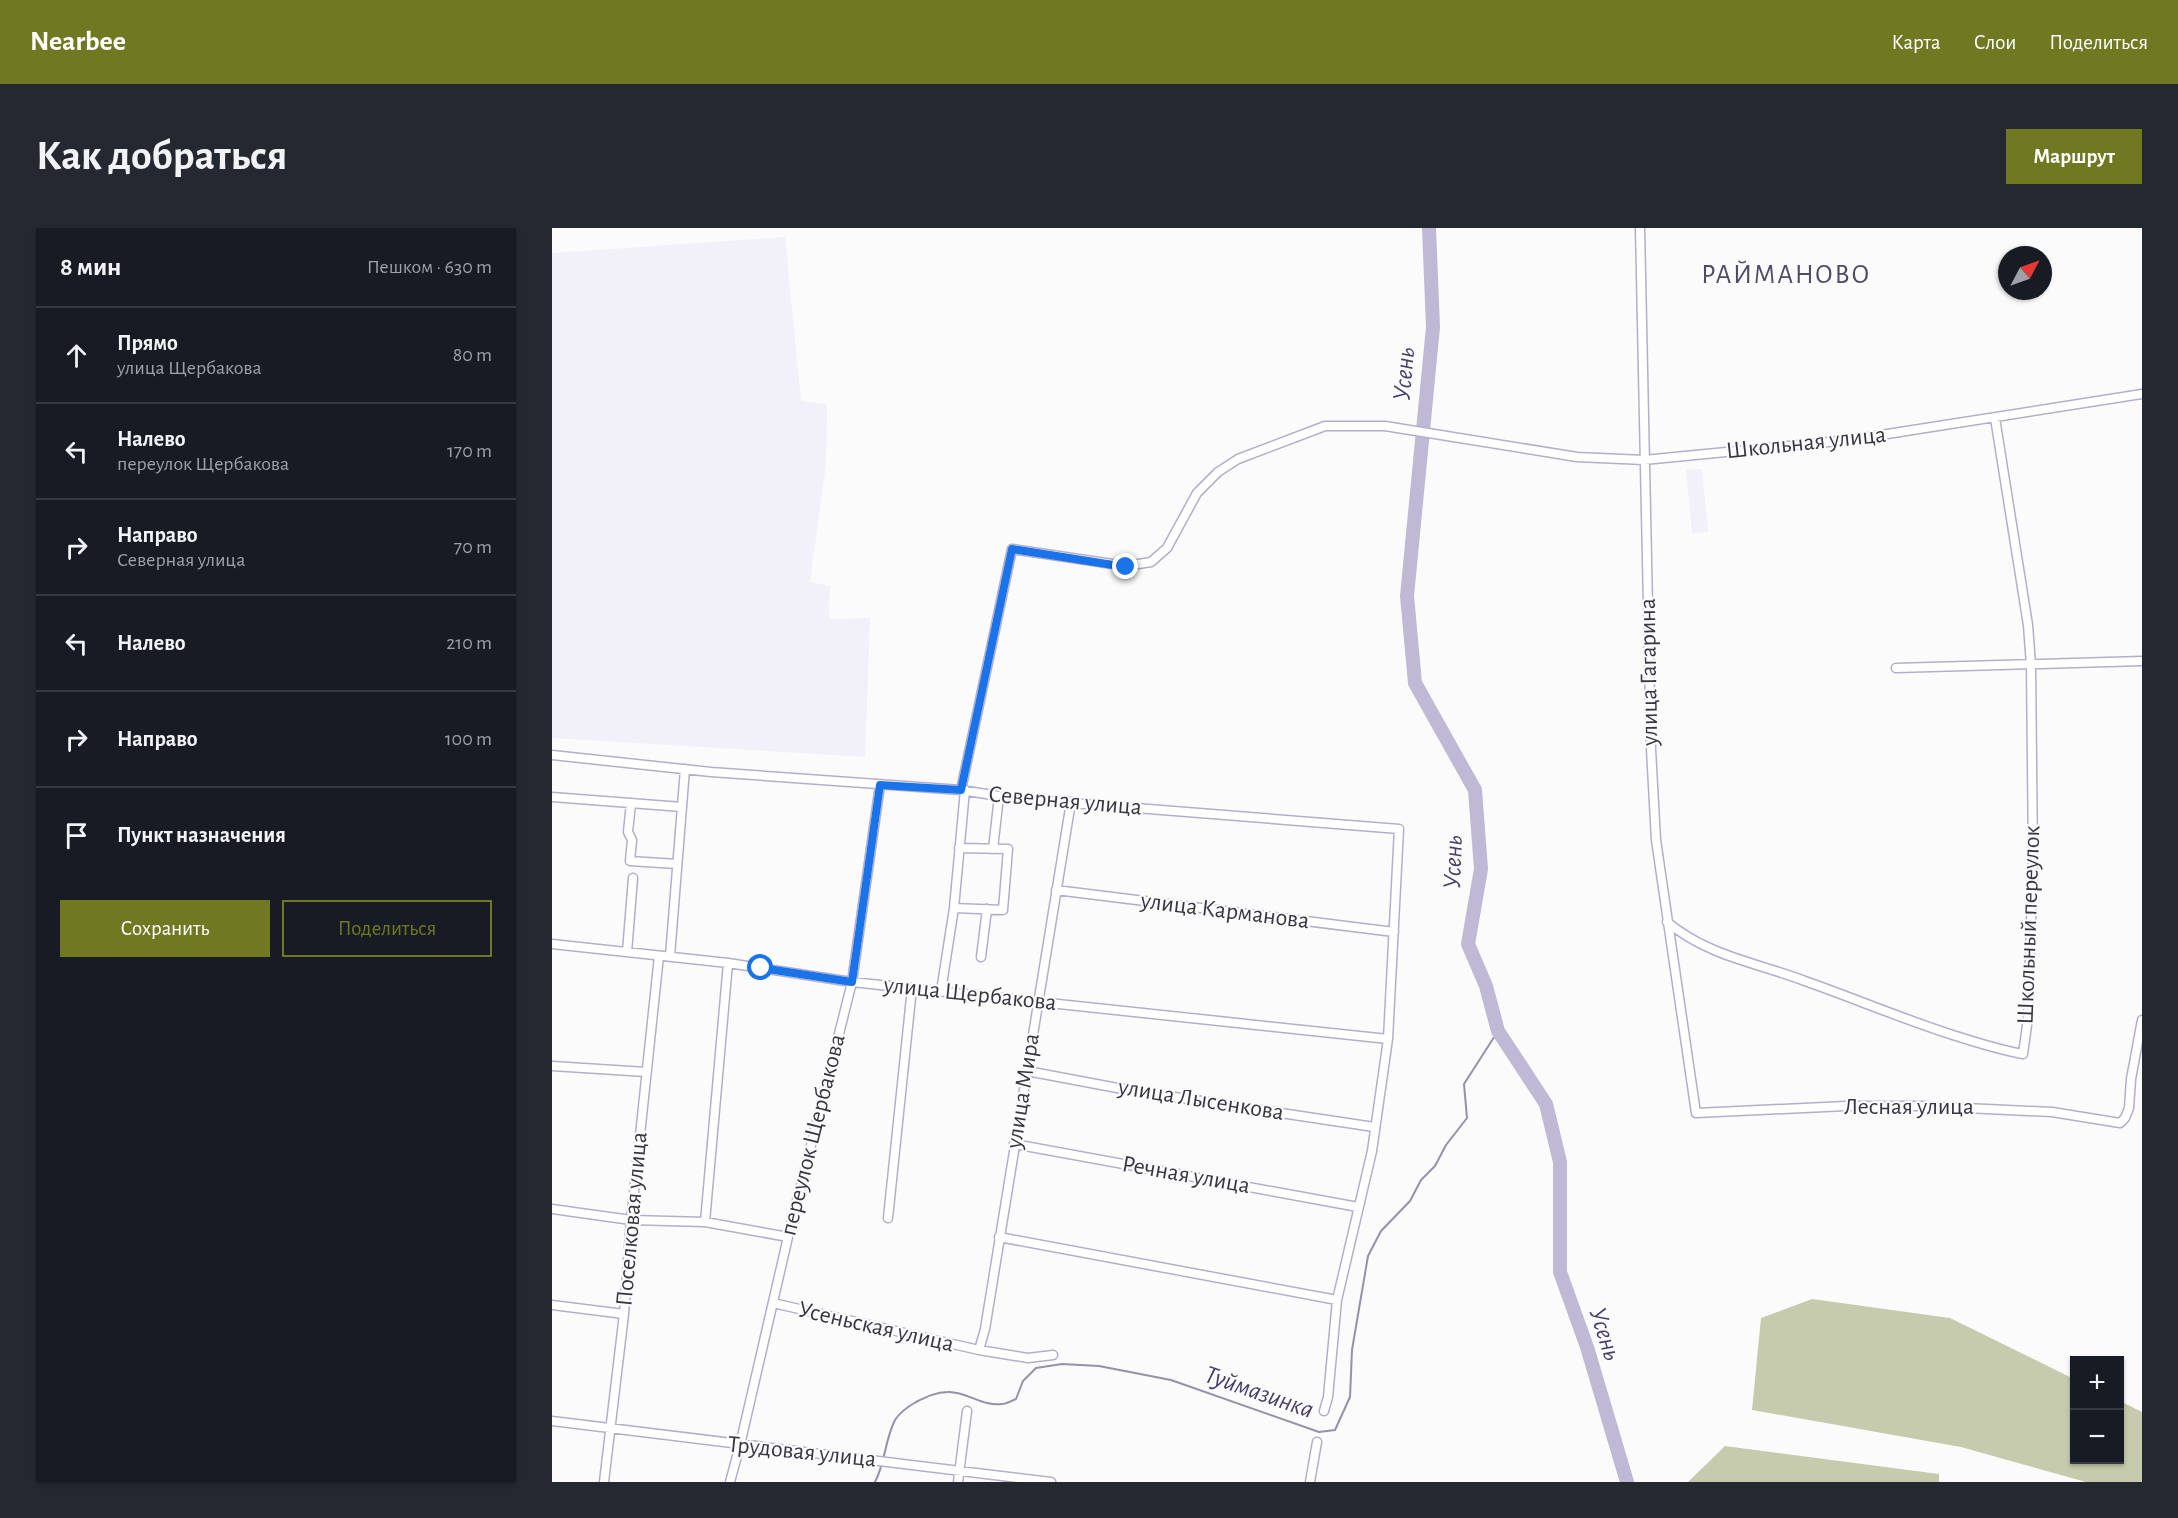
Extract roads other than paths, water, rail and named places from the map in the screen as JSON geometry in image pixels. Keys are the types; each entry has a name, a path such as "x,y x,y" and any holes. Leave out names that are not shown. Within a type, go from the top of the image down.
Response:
{"street":[{"name":"улица Гагарина","path":"1640,228 1650,748 1656,840 1696,1113"},
{"name":"Школьная улица","path":"963,790 1012,549 1126,567 1151,562 1167,548 1197,493 1218,472 1238,459 1325,426 1385,426 1577,457 1644,460 1849,440 2142,394"},
{"name":"Школьный переулок","path":"1667,922 1684,936 1719,954 1775,969 1917,1023 2003,1051 2023,1054 2028,1018 2033,860 2031,665 2023,590 1995,418"},
{"path":"1896,668 2142,661"},
{"name":"Северная улица","path":"552,755 685,769 963,790 999,796 1399,829 1394,932"},
{"path":"670,956 685,769"},
{"name":"переулок Щербакова","path":"730,1482 852,982 880,785"},
{"path":"941,991 954,908 963,790"},
{"path":"993,849 999,796"},
{"path":"552,798 682,807"},
{"name":"улица Мира","path":"979,1350 985,1329 1071,802"},
{"path":"631,803 628,832 632,840 630,861 677,864"},
{"path":"954,908 1003,910 1008,849 959,848"},
{"path":"627,952 633,878"},
{"name":"улица Карманова","path":"1056,890 1394,932"},
{"path":"981,957 987,909"},
{"path":"1324,1411 1328,1396 1337,1300 1372,1151 1388,1039 1394,932"},
{"name":"улица Щербакова","path":"552,944 728,963 852,982 1388,1039"},
{"name":"Поселковая улица","path":"604,1482 624,1314 631,1220 659,956"},
{"path":"705,1222 728,963"},
{"path":"888,1218 912,988"},
{"name":"Лесная улица","path":"1696,1113 1841,1106 1923,1106 2052,1112 2120,1123 2129,1108 2131,1079 2142,1020"},
{"path":"552,1066 646,1072"},
{"name":"улица Лысенкова","path":"1027,1071 1128,1090 1374,1127"},
{"name":"Речная улица","path":"1014,1144 1358,1207"},
{"path":"552,1209 631,1220 705,1222 788,1237"},
{"path":"999,1237 1337,1300"},
{"name":"Усеньская улица","path":"773,1303 979,1350 1028,1358 1053,1355"},
{"path":"552,1305 624,1314"},
{"path":"958,1482 968,1411"},
{"name":"Трудовая улица","path":"552,1421 1051,1482"},
{"path":"1310,1482 1317,1442"}],"waterway":[{"name":"Усень","path":"1429,228 1433,327 1407,596 1415,683 1475,790 1481,869 1468,944 1486,986 1498,1031 1546,1104 1560,1162 1560,1272 1587,1347 1627,1482"},
{"name":"Туймазинка","path":"875,1482 895,1420 910,1405 931,1395 948,1392 955,1392 988,1403 1005,1404 1016,1399 1023,1381 1036,1368 1062,1364 1099,1366 1171,1380 1319,1432 1335,1430 1350,1397 1352,1350 1368,1256 1381,1231 1410,1201 1421,1180 1435,1166 1446,1145 1467,1118 1464,1084 1498,1031"}],"district":[{"name":"РАЙМАНОВО","path":"1786,274"}]}
